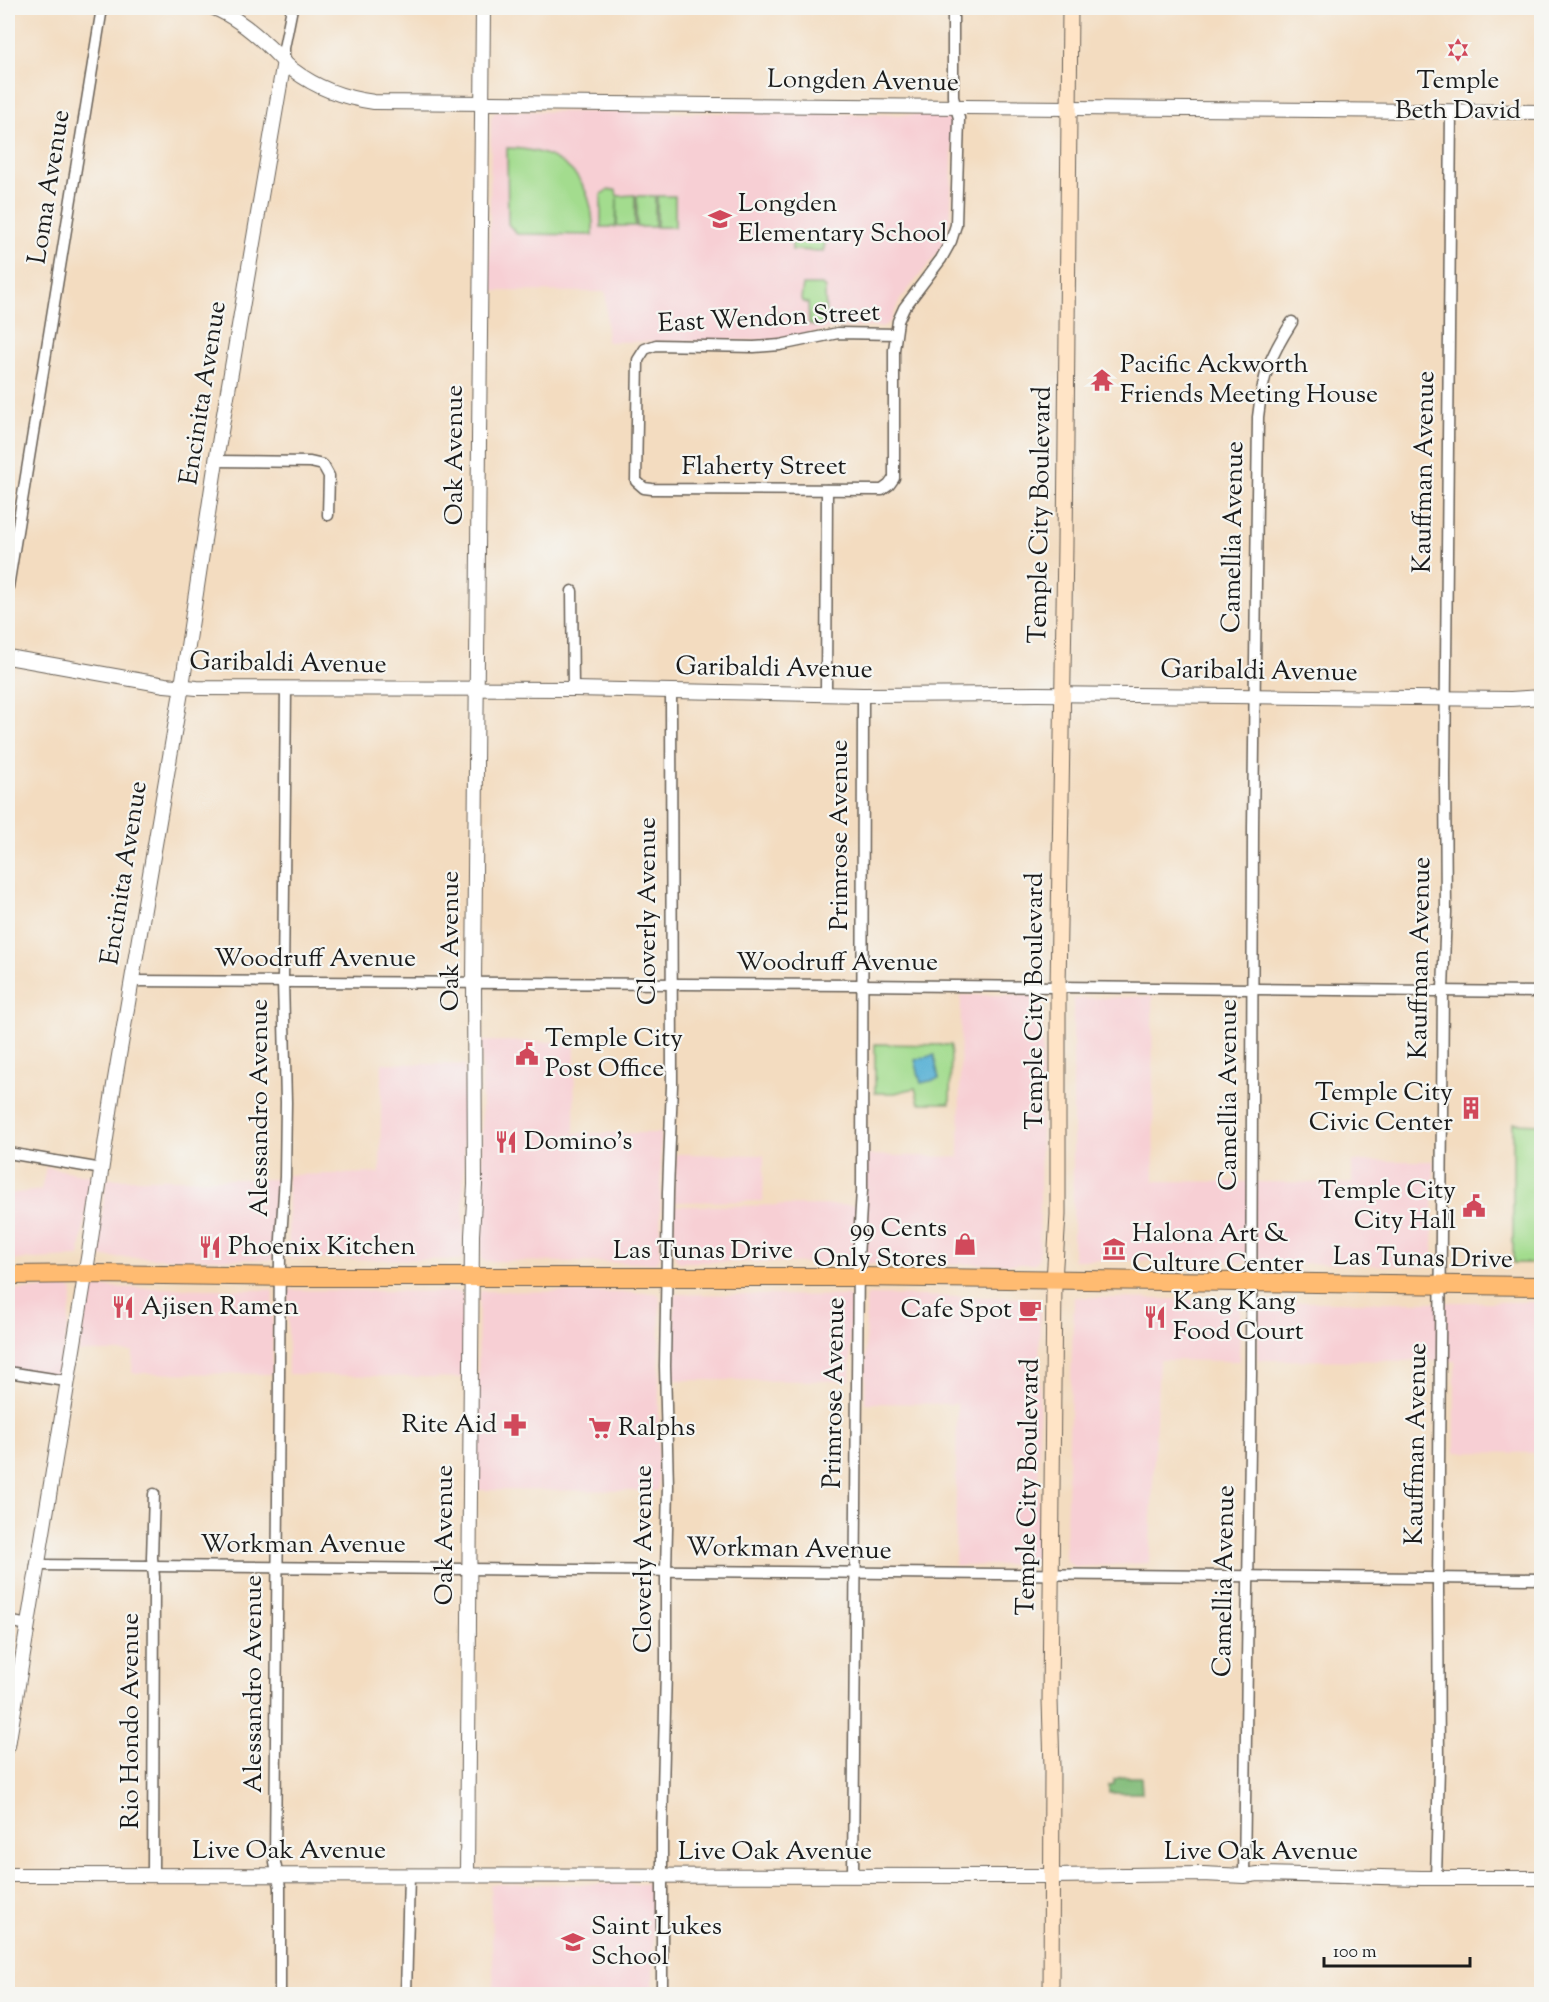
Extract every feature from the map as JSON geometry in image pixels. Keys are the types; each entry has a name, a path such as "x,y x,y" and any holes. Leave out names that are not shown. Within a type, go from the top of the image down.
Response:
{"main road":[{"name":"Temple City Boulevard","path":"1052,1995 1054,1281 1058,1215 1058,988 1070,8"},
{"name":"Las Tunas Drive","path":"8,1275 858,1277 1542,1286"}],"street":[{"name":"Loma Avenue","path":"8,586 102,8"},
{"name":"Longden Avenue","path":"214,8 250,30 291,69 312,83 328,92 351,99 374,102 1542,112"},
{"name":"Encinita Avenue","path":"8,1746 131,981 182,686 216,461 292,8"},
{"name":"Oak Avenue","path":"467,1875 472,1276 475,1176 474,982 483,8"},
{"path":"896,334 904,308 941,259 951,242 956,225 959,118 953,97 953,8"},
{"name":"Kauffman Avenue","path":"1436,1878 1439,1767 1438,1578 1443,990 1446,912 1451,111"},
{"name":"Camellia Avenue","path":"1244,1876 1251,1367 1258,417 1268,362 1292,322"},
{"name":"East Wendon Street","path":"638,484 635,476 638,360 645,349 656,345 754,347 780,345 838,333 896,334"},
{"name":"Flaherty Street","path":"638,484 652,489 882,490 890,485 894,478 896,334"},
{"path":"216,461 310,462 323,465 329,476 328,515"},
{"path":"826,693 827,490"},
{"path":"572,591 573,689"},
{"name":"Garibaldi Avenue","path":"8,657 182,686 573,689 863,695 1511,699 1542,697"},
{"name":"Alessandro Avenue","path":"280,1995 280,1887 275,1863 281,1277 286,1102 283,981 286,688"},
{"name":"Cloverly Avenue","path":"662,1995 668,1487 665,1366 672,1085 671,692"},
{"name":"Primrose Avenue","path":"854,1876 858,1277 862,1190 863,695"},
{"name":"Woodruff Avenue","path":"131,981 1542,992"},
{"path":"8,1153 102,1169"},
{"path":"8,1372 66,1381"},
{"name":"Rio Hondo Avenue","path":"153,1875 154,1567 152,1558 154,1494"},
{"name":"Workman Avenue","path":"36,1565 1542,1579"},
{"path":"8,1622 28,1625"},
{"name":"Live Oak Avenue","path":"8,1875 1051,1876 1191,1874 1244,1876 1258,1874 1542,1878"},
{"path":"406,1995 409,1875"}],"shaded area":[{"name":"Longden Elementary School","path":"495,112 945,115 953,124 951,210 945,240 937,254 900,300 890,322 882,327 835,328 779,340 607,342 606,292 489,291 491,118"},
{"path":"961,995 1033,995 1043,1003 1039,1260 1033,1264 868,1264 866,1260 864,1155 959,1157"},
{"path":"1152,996 1154,1181 1352,1183 1352,1161 1434,1161 1433,1263 1429,1267 1073,1260 1073,999"},
{"path":"482,1041 575,1042 574,1133 661,1133 660,1258 654,1263 483,1261 481,1257"},
{"path":"382,1063 465,1065 463,1257 460,1260 291,1259 289,1257 287,1175 380,1173"},
{"path":"676,1154 764,1155 763,1201 673,1202"},
{"path":"46,1167 92,1176 79,1257 8,1260 8,1194 41,1190"},
{"path":"107,1179 283,1179 274,1257 272,1260 98,1257 96,1253"},
{"path":"860,1205 849,1263 679,1262 675,1258 673,1206"},
{"path":"93,1287 271,1290 273,1293 272,1374 132,1373 133,1352 78,1352 89,1291"},
{"path":"70,1288 73,1292 59,1377 8,1368 8,1290"},
{"path":"290,1290 461,1292 464,1296 464,1378 288,1374 288,1292"},
{"path":"481,1291 657,1293 660,1297 658,1491 477,1490 479,1294"},
{"path":"676,1294 848,1296 851,1299 850,1381 674,1380 674,1297"},
{"path":"868,1295 1034,1298 1040,1307 1038,1557 1033,1564 955,1566 957,1404 865,1403 866,1299"},
{"path":"1074,1297 1241,1301 1239,1361 1159,1360 1149,1563 1075,1567 1065,1557"},
{"path":"1258,1302 1541,1302 1541,1453 1455,1452 1455,1361 1258,1360"},
{"name":"Saint Lukes School","path":"490,1884 646,1884 654,1890 653,1994 494,1994"}],"green space":[{"path":"507,148 544,154 571,170 581,183 588,198 593,235 517,234 508,224"},
{"path":"607,190 616,190 617,196 635,195 635,226 617,226 617,198 616,227 601,227 601,195"},
{"path":"637,196 655,196 655,227 637,227"},
{"path":"657,196 675,196 675,227 657,227"},
{"path":"792,239 826,240 823,251 792,250"},
{"path":"803,285 822,285 825,288 826,323 814,326 809,324 808,303 801,299"},
{"path":"875,1044 951,1045 950,1103 919,1103 915,1088 895,1093 875,1093"},
{"path":"1513,1123 1541,1124 1541,1263 1513,1263"},
{"path":"1141,1777 1142,1793 1109,1793 1109,1785 1114,1784 1114,1779"}],"water":[{"path":"934,1055 939,1079 921,1083 915,1060"}],"place":[{"name":"Temple Beth David","path":"1458,50"},
{"name":"Longden Elementary School","path":"720,219"},
{"name":"Pacific Ackworth Friends Meeting House","path":"1102,380"},
{"name":"Temple City Post Office","path":"527,1054"},
{"name":"Temple City Civic Center","path":"1471,1108"},
{"name":"Domino's","path":"506,1142"},
{"name":"Temple City City Hall","path":"1474,1206"},
{"name":"99 Cents Only Stores","path":"965,1244"},
{"name":"Phoenix Kitchen","path":"210,1247"},
{"name":"Halona Art & Culture Center","path":"1114,1249"},
{"name":"Ajisen Ramen","path":"123,1307"},
{"name":"Cafe Spot","path":"1030,1310"},
{"name":"Kang Kang Food Court","path":"1155,1317"},
{"name":"Rite Aid","path":"515,1425"},
{"name":"Ralphs","path":"600,1428"},
{"name":"Saint Lukes School","path":"573,1942"}]}
